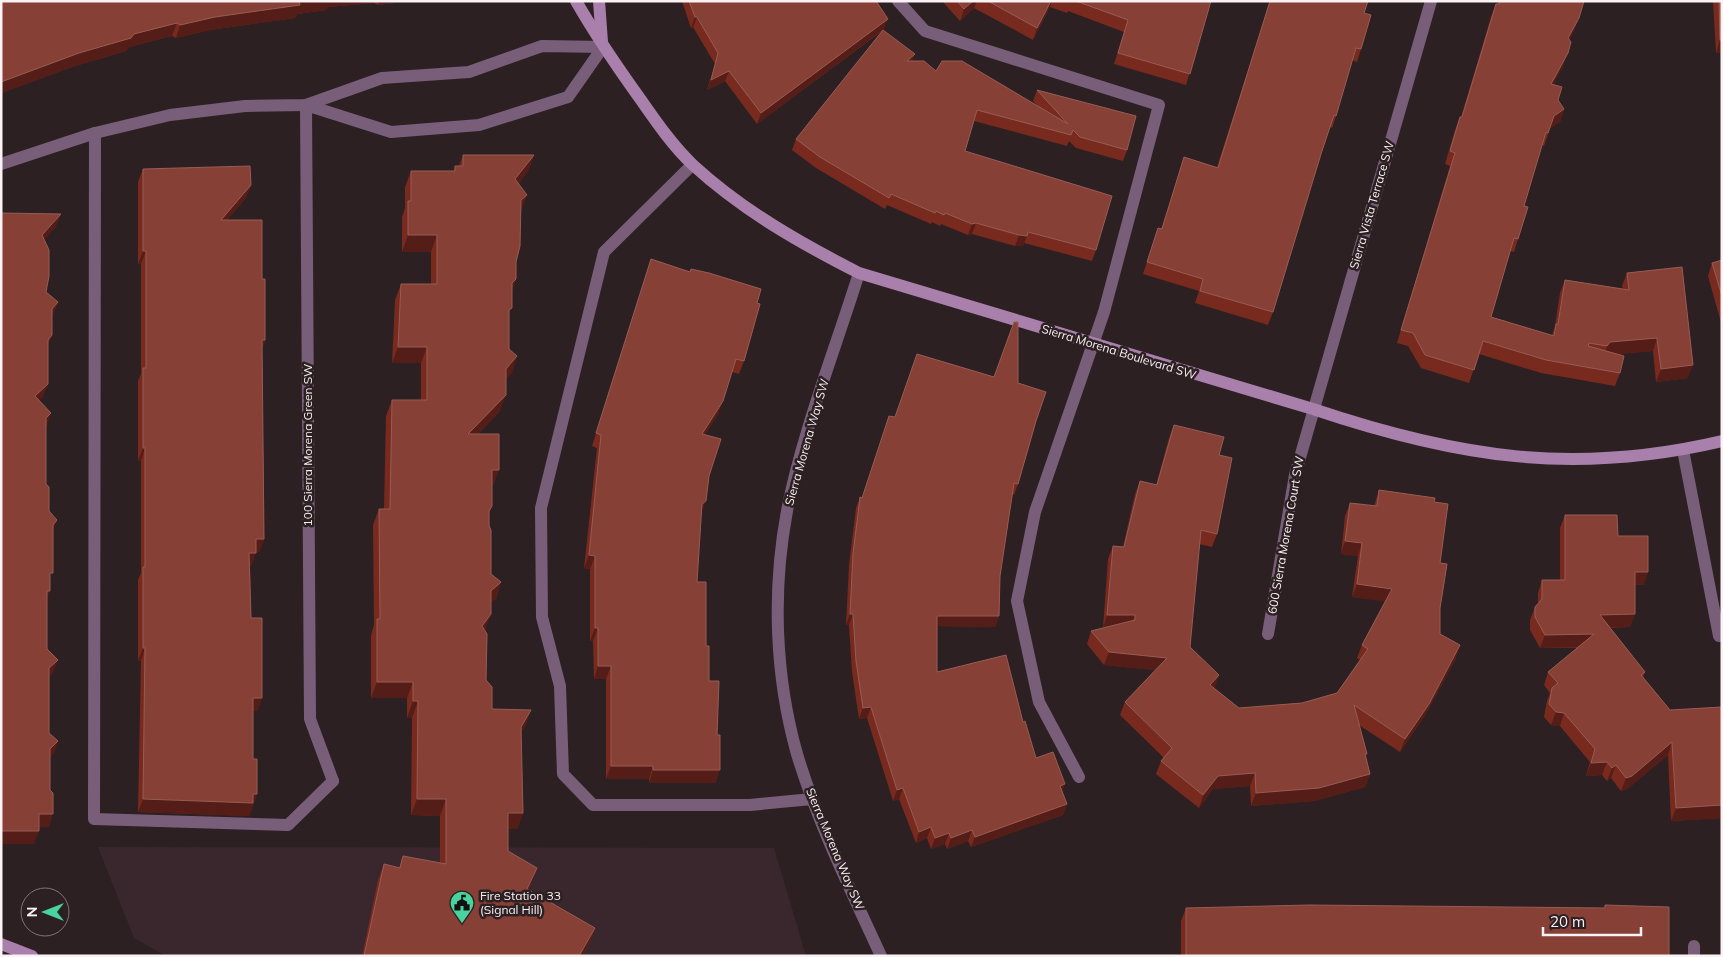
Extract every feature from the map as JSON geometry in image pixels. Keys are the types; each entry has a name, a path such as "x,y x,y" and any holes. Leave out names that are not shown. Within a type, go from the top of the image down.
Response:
{"street":[{"name":"Sierra Morena Boulevard SW","path":"576,1 603,47 663,131 692,165 749,209 801,243 859,273 1094,345 1313,409 1369,428 1484,453 1565,460 1623,458 1683,450 1722,441"},
{"path":"1,164 95,133 170,115 245,106 306,105 391,132 479,124 568,97 603,47 599,1"},
{"path":"898,1 925,31 1159,105 1094,345 1035,512 1016,601 1039,702 1079,777"},
{"name":"Sierra Vista Terrace SW","path":"1313,409 1431,1"},
{"path":"306,105 382,78 470,72 542,46 603,47"},
{"name":"100 Sierra Morena Green SW","path":"95,133 94,819 288,825 333,781 310,719 306,105"},
{"path":"692,165 604,252 541,508 542,618 560,686 563,774 593,805 750,805 812,799"},
{"name":"Sierra Morena Way SW","path":"859,273 799,462 780,560 778,610 781,668 786,706 797,753 812,799 881,956"},
{"name":"600 Sierra Morena Court SW","path":"1268,634 1295,475 1313,409"},
{"path":"1683,450 1719,636"},
{"path":"1,944 32,956"}],"shaded area":[{"path":"98,847 774,848 806,956 166,956 134,938"}],"building":[{"path":"1,1 299,1 300,5 215,17 180,25 177,23 134,34 131,38 79,53 1,82"},
{"path":"689,1 876,1 888,19 761,113 729,71 711,80 718,53 697,17 695,17"},
{"path":"957,1 973,1 964,9"},
{"path":"988,1 1051,1 1037,28"},
{"path":"1076,1 1211,1 1190,74 1118,53 1128,20"},
{"path":"1270,1 1368,1 1364,13 1371,15 1361,49 1356,48 1336,116 1334,115 1321,154 1273,312 1200,291 1203,279 1147,262 1158,228 1162,229 1184,157 1218,168"},
{"path":"1500,1 1584,1 1579,18 1568,38 1571,42 1568,53 1551,84 1562,87 1558,100 1564,109 1554,116 1548,133 1546,132 1524,206 1528,207 1518,239 1514,238 1491,317 1554,336 1556,324 1558,324 1565,280 1629,290 1627,273 1682,267 1693,365 1661,369 1657,338 1610,342 1607,346 1589,343 1588,346 1624,356 1620,373 1546,360 1483,341 1474,370 1425,355 1413,333 1401,330 1455,153 1450,151 1460,117 1462,117 1496,4 1499,4"},
{"path":"1719,1 1722,1 1722,40 1720,40"},
{"path":"883,30 915,54 907,61 924,61 936,71 942,61 962,61 1068,124 1037,90 1136,116 1127,150 1080,137 1073,130 1071,135 977,110 965,151 1112,196 1096,250 1028,232 1027,236 1019,235 976,223 972,224 945,213 944,215 936,211 935,213 891,194 889,198 820,157 796,139"},
{"path":"463,155 534,155 515,179 527,195 521,200 520,246 516,262 516,279 512,283 512,308 509,310 509,349 517,356 506,369 506,395 468,434 499,434 499,470 492,470 492,506 489,511 489,526 491,530 491,574 501,582 491,591 491,614 482,626 487,634 486,680 492,687 492,709 531,710 521,727 523,813 508,813 508,851 537,868 527,889 595,928 579,956 364,956 384,864 400,868 403,856 446,864 446,799 417,799 418,701 413,701 413,682 377,682 377,619 380,619 379,509 390,509 392,400 427,400 427,347 398,347 401,284 437,284 437,235 408,235 408,201 411,201 411,171 455,171 455,166 463,166"},
{"path":"250,166 251,185 221,220 262,220 262,279 265,279 265,340 262,340 264,539 256,539 256,553 249,553 251,618 262,618 262,698 253,698 253,759 257,759 257,794 253,794 253,803 143,799 145,448 143,448 143,368 146,368 146,251 143,251 143,169"},
{"path":"1,213 61,214 42,235 49,250 49,276 46,292 58,302 52,309 52,335 48,340 48,384 35,396 51,413 46,418 46,484 49,487 49,511 57,520 53,525 53,573 50,573 50,591 47,591 47,649 58,660 49,668 49,733 58,741 50,749 50,790 53,793 53,814 39,814 39,831 1,831"},
{"path":"651,259 690,272 691,269 709,273 761,289 757,303 760,304 744,361 736,359 723,401 702,434 721,439 709,476 706,501 702,504 697,582 706,582 706,646 709,646 709,681 719,681 717,735 720,735 720,770 653,770 653,766 611,766 611,666 598,666 598,628 595,628 595,556 589,555 601,435 596,433"},
{"path":"1722,260 1722,296 1712,263"},
{"path":"1014,322 1018,322 1018,383 1046,392 1018,484 1014,483 1000,576 999,616 937,616 937,672 1006,655 1023,722 1025,721 1036,758 1053,752 1065,784 1060,786 1067,804 975,837 972,830 951,838 949,833 935,838 931,827 919,832 903,788 897,790 871,707 863,708 856,661 853,614 850,614 853,554 860,497 862,498 889,416 895,417 917,354 994,377"},
{"path":"1174,425 1224,437 1219,455 1232,458 1217,534 1201,530 1190,647 1219,675 1210,685 1239,708 1302,703 1337,693 1368,649 1362,645 1392,589 1357,584 1362,543 1345,541 1350,503 1377,506 1379,490 1435,498 1434,502 1448,504 1440,563 1447,564 1440,608 1440,634 1460,645 1429,704 1405,739 1354,705 1367,754 1365,754 1370,774 1319,788 1256,793 1255,773 1218,776 1203,795 1161,761 1172,748 1125,702 1167,658 1109,652 1091,631 1135,620 1135,615 1107,615 1113,546 1124,547 1140,481 1157,485"},
{"path":"1565,515 1617,515 1618,536 1648,536 1648,572 1635,572 1635,614 1600,615 1645,672 1641,675 1670,710 1722,707 1722,805 1676,808 1672,742 1632,776 1626,778 1616,765 1612,768 1607,762 1591,763 1595,749 1564,713 1556,712 1549,704 1552,688 1558,683 1548,672 1594,634 1545,635 1535,617 1535,607 1542,599 1542,580 1565,580"},
{"path":"1309,905 1605,908 1605,905 1669,907 1669,956 1186,956 1186,908"}],"place":[{"name":"Fire Station 33 (Signal Hill)","path":"462,924"}]}
